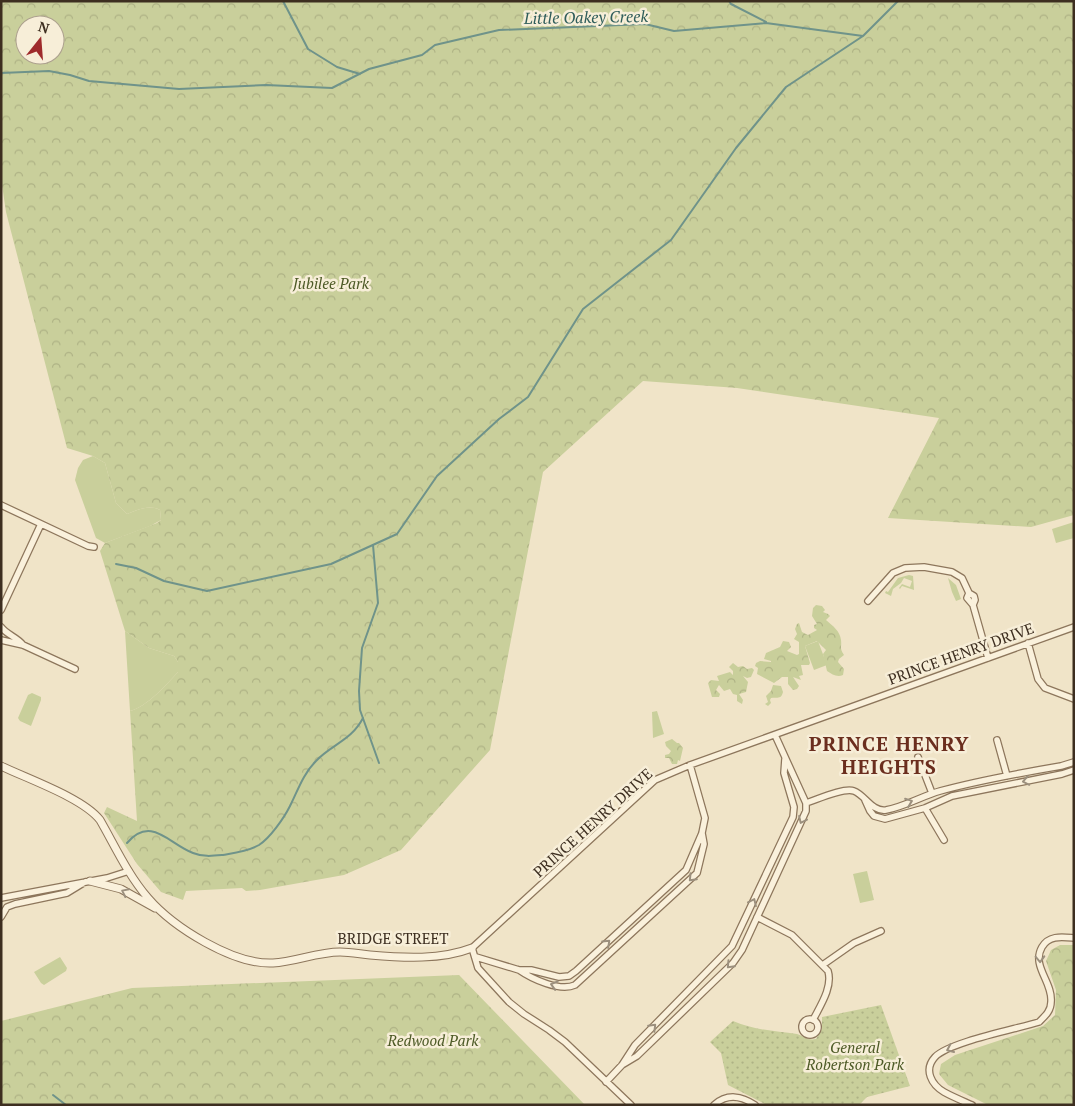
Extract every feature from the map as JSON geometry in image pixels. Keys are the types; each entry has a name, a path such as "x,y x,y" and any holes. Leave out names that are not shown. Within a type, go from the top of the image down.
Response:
{"street":[{"path":"1,505 94,547"},
{"path":"1,610 41,524"},
{"path":"868,601 893,573 905,568 924,567 952,572 962,578 970,593 967,598 973,605 988,658"},
{"path":"1,627 23,645"},
{"name":"PRINCE HENRY DRIVE","path":"472,948 646,788 665,775 1074,627"},
{"path":"1,640 23,645 75,669"},
{"path":"1028,643 1038,679 1045,688 1074,699"},
{"path":"622,1065 637,1056 732,963 742,950 806,810 806,803 775,734"},
{"path":"997,740 1007,776"},
{"path":"918,757 932,793"},
{"path":"606,1082 622,1065 635,1045 732,946 792,817 794,807 784,773 785,759"},
{"path":"806,803 843,790 854,790 865,800 882,810 893,809 932,793 969,783 1074,762"},
{"path":"519,970 531,970 559,977 569,976 686,870 702,833 705,818 690,765"},
{"name":"BRIDGE STREET","path":"1,766 78,802 92,811 100,820 129,871 158,909 189,932 236,958 273,963 339,952 388,956 451,955 472,948"},
{"path":"865,800 870,811 879,819 885,819 926,808 952,796 1074,770"},
{"path":"926,808 944,840"},
{"path":"476,957 519,970 534,979 563,988 575,985 697,873 704,844 702,833"},
{"path":"1,898 116,876 129,871"},
{"path":"1,917 8,907 15,904 67,893 88,881 121,889 149,906 158,909"},
{"path":"757,917 792,935 824,964 830,977 829,984 813,1020"},
{"path":"824,964 854,943 881,931"},
{"path":"972,1105 944,1092 934,1084 930,1078 929,1069 935,1057 959,1045 1039,1022 1047,1014 1052,1000 1038,961 1041,949 1044,943 1055,937 1074,938"},
{"path":"472,948 478,968 509,1002 565,1042 631,1105"},
{"path":"714,1105 719,1100 734,1097 742,1098 755,1105"}],"green space":[{"name":"Jubilee Park","path":"1,1 1074,1 1074,515 1031,527 888,518 939,418 737,388 643,381 543,472 490,750 401,850 344,875 260,890 246,891 242,888 186,891 183,900 161,892 137,864 104,813 107,807 137,821 130,711 143,705 162,689 178,672 178,662 174,656 149,648 125,631 100,551 105,543 157,523 161,520 160,510 156,508 139,509 127,514 116,503 105,463 93,456 67,448 6,212 1,178"},
{"path":"93,456 105,463 116,503 127,514 144,508 156,508 160,510 161,520 105,543 96,538 75,480 78,468 83,460"},
{"path":"1074,522 1074,538 1056,543 1052,529"},
{"path":"909,575 913,576 914,590 902,586 899,588 902,584 910,587 912,581 904,578 893,589 891,596 885,593 886,591 888,592 898,578"},
{"path":"948,578 956,585 961,599 956,601"},
{"path":"816,605 822,606 825,610 823,612 830,616 826,620 839,634 841,649 844,655 838,662 844,669 843,675 837,676 827,671 823,654 826,650 817,641 805,646 810,663 809,665 801,665 803,675 799,676 801,680 793,677 799,686 797,689 793,690 788,684 788,677 782,677 774,683 757,674 758,668 755,666 756,663 760,661 771,662 764,659 766,653 780,647 783,641 789,642 791,647 787,651 799,654 799,642 794,639 797,634 795,629 799,623 802,632 808,635 817,630 814,628 814,625 817,624 812,616 813,608"},
{"path":"125,631 149,648 174,656 178,662 178,672 162,689 143,705 130,711"},
{"path":"818,641 827,665 814,670 805,646"},
{"path":"733,663 738,667 743,666 754,670 751,677 743,676 748,682 746,692 739,694 743,700 742,704 737,701 737,695 733,694 730,689 724,691 719,685 716,690 720,694 719,697 712,697 708,683 711,680 719,681 717,676 730,672 733,675 733,671 729,667"},
{"path":"897,670 900,670 903,679 892,684 889,675 893,675"},
{"path":"773,685 781,686 783,692 780,697 771,698 771,703 768,706 765,704 768,702 766,696 771,691"},
{"path":"32,693 41,697 41,700 31,726 20,721 18,718 28,695"},
{"path":"657,711 664,734 653,738 652,712"},
{"path":"672,739 683,748 680,761 678,760 677,764 672,764 669,758 665,758 665,755 671,751 665,742"},
{"path":"867,871 874,900 860,903 853,874"},
{"path":"1060,945 1074,945 1074,1105 988,1105 948,1085 939,1074 941,1064 955,1055 1043,1026 1055,1015 1056,990 1046,961 1051,950"},
{"path":"60,957 67,968 66,971 44,985 34,972"},
{"name":"Redwood Park","path":"459,975 585,1105 1,1105 1,1021 132,988"},
{"name":"General Robertson Park","path":"881,1005 910,1086 867,1097 859,1105 767,1105 728,1085 721,1053 710,1042 733,1021 757,1028 816,1039 822,1029 822,1017"}],"waterway":[{"path":"283,1 308,49 337,67 360,74"},
{"path":"729,1 731,4 766,22"},
{"name":"Little Oakey Creek","path":"1,73 49,71 89,81 179,89 266,85 332,88 369,69 422,55 435,45 499,30 645,24 674,31 766,23 863,36 898,1"},
{"path":"116,564 136,568 164,581 207,591 331,564 397,534 437,476 499,419 528,397 583,309 671,240 736,148 786,87 863,36"},
{"path":"373,545 378,603 362,648 359,691 360,710 379,763"},
{"path":"127,843 144,831 152,831 184,849 204,856 237,853 259,845 268,838 280,822 311,766 322,755 353,732 363,718"},
{"path":"53,1095 66,1105"}],"district":[{"name":"PRINCE HENRY HEIGHTS","path":"889,756"}]}
